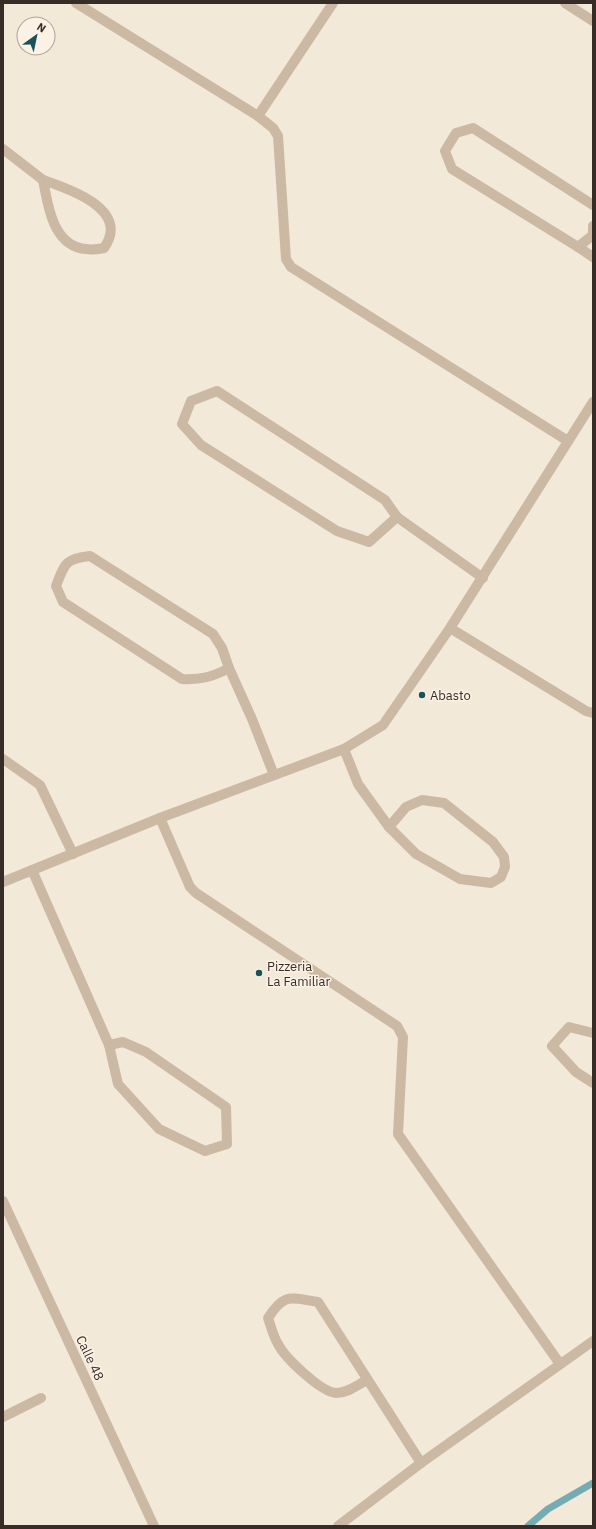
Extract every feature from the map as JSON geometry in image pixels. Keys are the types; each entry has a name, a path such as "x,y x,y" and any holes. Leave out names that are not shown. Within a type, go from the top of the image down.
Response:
{"street":[{"path":"76,3 258,116 273,128 278,136 286,259 292,267 568,441"},
{"path":"258,116 333,3"},
{"path":"565,3 593,21"},
{"path":"593,206 473,128 456,133 445,151 452,169 593,257"},
{"path":"3,149 43,180 68,189 90,200 105,215 112,227 110,240 104,248 91,250 75,246 56,230 50,215 43,180"},
{"path":"578,247 592,235 593,226"},
{"path":"397,517 369,542 337,531 201,445 182,424 191,401 217,391 385,500 397,517 483,578"},
{"path":"3,882 160,818 344,748 382,725 483,578 593,402"},
{"path":"229,668 218,675 200,680 182,679 63,602 56,586 64,566 74,558 90,556 213,634 222,648 274,775"},
{"path":"450,628 586,711 593,713"},
{"path":"344,748 358,784 389,827 416,854 460,879 491,883 501,877 504,867 504,857 493,842 444,802 422,800 406,807 389,827"},
{"path":"3,758 40,785 73,854"},
{"path":"160,818 190,887 196,893 401,1030 403,1037 398,1134 560,1364"},
{"path":"32,870 108,1045 118,1084 159,1129 205,1151 227,1144 226,1107 146,1052 123,1042 108,1045"},
{"path":"593,1033 569,1027 552,1046 576,1072 593,1083"},
{"name":"Calle 48","path":"3,1202 154,1526"},
{"path":"367,1380 346,1392 334,1393 319,1385 295,1366 278,1344 268,1318 278,1302 289,1298 318,1302 421,1463"},
{"path":"338,1526 421,1463 593,1342"},
{"path":"3,1417 41,1398"}],"waterway":[{"path":"528,1526 548,1509 593,1483"}],"place":[{"name":"Abasto","path":"422,695"},
{"name":"Pizzeria La Familiar","path":"259,973"}]}
